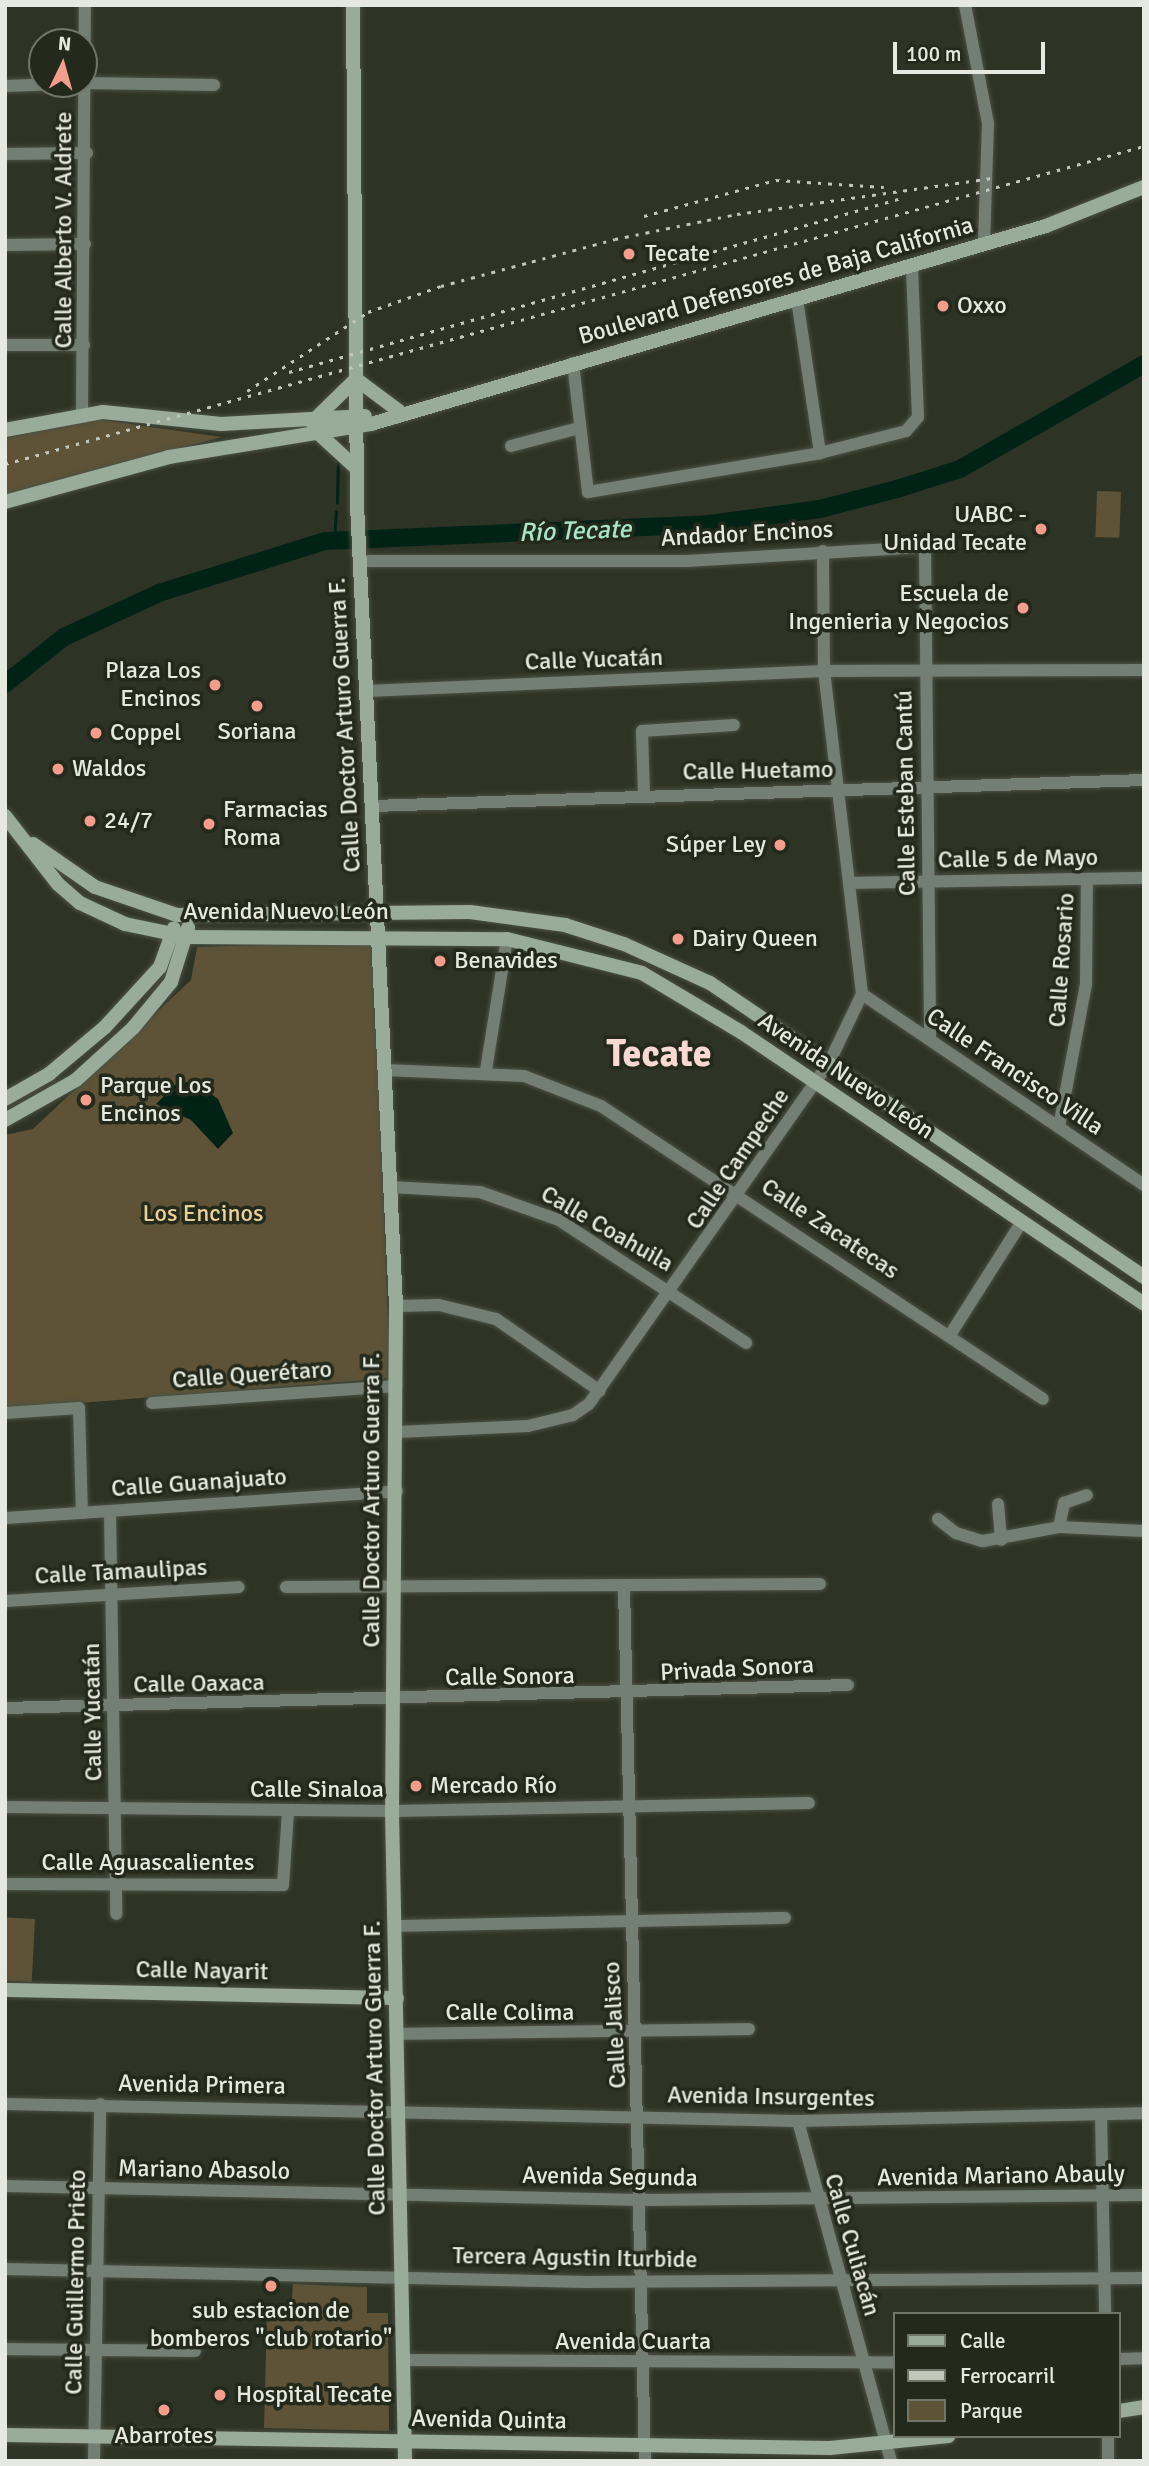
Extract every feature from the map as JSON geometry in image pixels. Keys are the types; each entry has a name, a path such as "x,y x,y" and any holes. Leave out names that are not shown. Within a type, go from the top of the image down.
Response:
{"street":[{"name":"Calle Alberto V. Aldrete","path":"85,5 85,28"},
{"name":"Calle Doctor Arturo Guerra F.","path":"353,5 357,505 396,1306 397,1491 392,1811 402,2195 405,2461"},
{"path":"965,5 988,123 984,244"},
{"path":"98,83 214,85"},
{"path":"5,86 28,85"},
{"name":"Calle Alberto V. Aldrete","path":"82,414 87,153 85,98"},
{"path":"5,154 87,153"},
{"name":"Boulevard Defensores de Baja California","path":"5,502 169,457 418,408 912,267 1144,187"},
{"path":"5,245 85,244"},
{"path":"573,363 579,428 590,492 820,453 916,426 912,267"},
{"path":"797,299 820,453"},
{"path":"5,345 84,345"},
{"path":"356,468 315,427 356,379 399,411"},
{"name":"Boulevard Defensores de Baja California","path":"356,422 418,408"},
{"name":"Boulevard Defensores de Baja California","path":"5,430 82,414 221,424 315,427"},
{"path":"511,446 579,428"},
{"name":"Andador Encinos","path":"361,561 687,561 925,547"},
{"name":"Calle Esteban Cantú","path":"925,547 925,788 930,1039"},
{"path":"823,551 824,671 862,994"},
{"name":"Calle Yucatán","path":"367,691 824,671 1144,670"},
{"path":"644,795 642,731 734,725"},
{"name":"Calle Huetamo","path":"373,806 1144,780"},
{"path":"5,816 20,835"},
{"name":"Avenida Nuevo León","path":"20,835 95,887 183,916 506,915 595,934 706,981 1144,1277"},
{"name":"Avenida Nuevo León","path":"20,835 49,875 80,903 120,922 180,936 507,939 575,953 667,985 816,1082 1144,1304"},
{"name":"Calle 5 de Mayo","path":"851,883 1144,877"},
{"name":"Calle Rosario","path":"1059,1127 1086,984 1087,879"},
{"path":"5,1120 76,1080 133,1028 171,982 183,916"},
{"path":"5,1098 49,1074 105,1027 150,981 180,936"},
{"path":"486,1070 507,939"},
{"name":"Calle Francisco Villa","path":"862,994 1144,1185"},
{"name":"Calle Campeche","path":"397,1432 551,1422 573,1415 600,1391 672,1292 829,1063 862,994"},
{"name":"Calle Zacatecas","path":"385,1070 486,1070 524,1076 601,1106 740,1194 1043,1399"},
{"name":"Calle Coahuila","path":"391,1188 469,1191 517,1202 559,1220 746,1343"},
{"path":"950,1335 1021,1223"},
{"path":"396,1306 439,1305 496,1319 600,1391"},
{"name":"Calle Querétaro","path":"152,1403 396,1386"},
{"path":"5,1413 79,1408 82,1513"},
{"name":"Calle Guanajuato","path":"5,1518 397,1491"},
{"path":"1059,1527 1063,1503 1087,1495"},
{"path":"998,1504 1001,1541"},
{"name":"Calle Yucatán","path":"110,1511 116,1914"},
{"path":"938,1519 968,1538 1001,1541 1059,1527 1108,1533 1144,1531"},
{"path":"1108,1533 1144,1524"},
{"path":"286,1587 820,1584"},
{"name":"Calle Tamaulipas","path":"5,1601 239,1587"},
{"name":"Calle Jalisco","path":"624,1587 632,1923 641,2117 639,2281 645,2461"},
{"name":"Privada Sonora","path":"628,1695 848,1685"},
{"name":"Calle Sonora","path":"393,1700 628,1695"},
{"name":"Calle Oaxaca","path":"5,1708 393,1700"},
{"name":"Calle Sinaloa","path":"5,1807 392,1811 808,1803"},
{"name":"Calle Aguascalientes","path":"5,1884 280,1885 288,1878 288,1811"},
{"path":"395,1926 785,1918"},
{"name":"Calle Nayarit","path":"5,1990 397,1998"},
{"name":"Calle Colima","path":"396,2034 749,2029"},
{"name":"Avenida Primera","path":"5,2104 398,2110"},
{"name":"Calle Guillermo Prieto","path":"94,2461 95,2270 100,2104"},
{"name":"Avenida Insurgentes","path":"398,2110 798,2121 1144,2113"},
{"path":"1101,2115 1105,2312"},
{"name":"Calle Culiacán","path":"798,2121 817,2199 891,2461"},
{"name":"Mariano Abasolo","path":"5,2186 402,2195"},
{"name":"Avenida Segunda","path":"402,2195 641,2200 817,2199"},
{"name":"Avenida Mariano Abauly","path":"817,2199 1144,2195"},
{"name":"Tercera Agustin Iturbide","path":"5,2269 639,2281 1144,2278"},
{"path":"5,2349 195,2351"},
{"path":"1121,2359 1144,2358"},
{"name":"Avenida Cuarta","path":"402,2360 894,2363"},
{"path":"1121,2411 1144,2407"},
{"name":"Avenida Quinta","path":"5,2435 644,2445 887,2445 934,2438"},
{"path":"1108,2438 1108,2461"}],"green space":[{"path":"94,419 222,437 5,495 5,438"},
{"path":"1097,491 1121,492 1119,538 1095,537"},
{"name":"Los Encinos","path":"374,941 390,1378 5,1409 5,1135 33,1129 191,980 197,947"},
{"path":"5,1917 35,1919 32,1982 5,1981"},
{"path":"293,2284 367,2287 367,2313 388,2313 389,2431 264,2428 267,2311 291,2312"}],"shaded area":[{"path":"193,1081 218,1099 233,1133 218,1149 191,1120 156,1104 176,1084"}],"waterway":[{"name":"Río Tecate","path":"5,684 64,637 159,593 325,541 709,524 820,509 897,489 960,469 1144,364"},
{"path":"337,503 338,460"},
{"path":"334,540 336,512"}],"railway":[{"path":"5,464 1144,146"},
{"path":"247,391 368,312 441,286 615,239 737,214 992,178"},
{"path":"644,216 776,180 884,187"},
{"path":"289,372 905,197"}],"place":[{"name":"Tecate","path":"629,254"},
{"name":"Oxxo","path":"943,306"},
{"name":"UABC - Unidad Tecate","path":"1041,529"},
{"name":"Escuela de Ingenieria y Negocios","path":"1023,608"},
{"name":"Plaza Los Encinos","path":"215,685"},
{"name":"Soriana","path":"257,706"},
{"name":"Coppel","path":"96,733"},
{"name":"Waldos","path":"58,769"},
{"name":"24/7","path":"90,821"},
{"name":"Farmacias Roma","path":"209,824"},
{"name":"Súper Ley","path":"780,845"},
{"name":"Dairy Queen","path":"678,939"},
{"name":"Benavides","path":"440,961"},
{"name":"Parque Los Encinos","path":"86,1100"},
{"name":"Mercado Río","path":"416,1786"},
{"name":"sub estacion de bomberos \"club rotario\"","path":"271,2286"},
{"name":"Hospital Tecate","path":"220,2395"},
{"name":"Abarrotes","path":"164,2410"}],"district":[{"name":"Tecate","path":"659,1054"}]}
